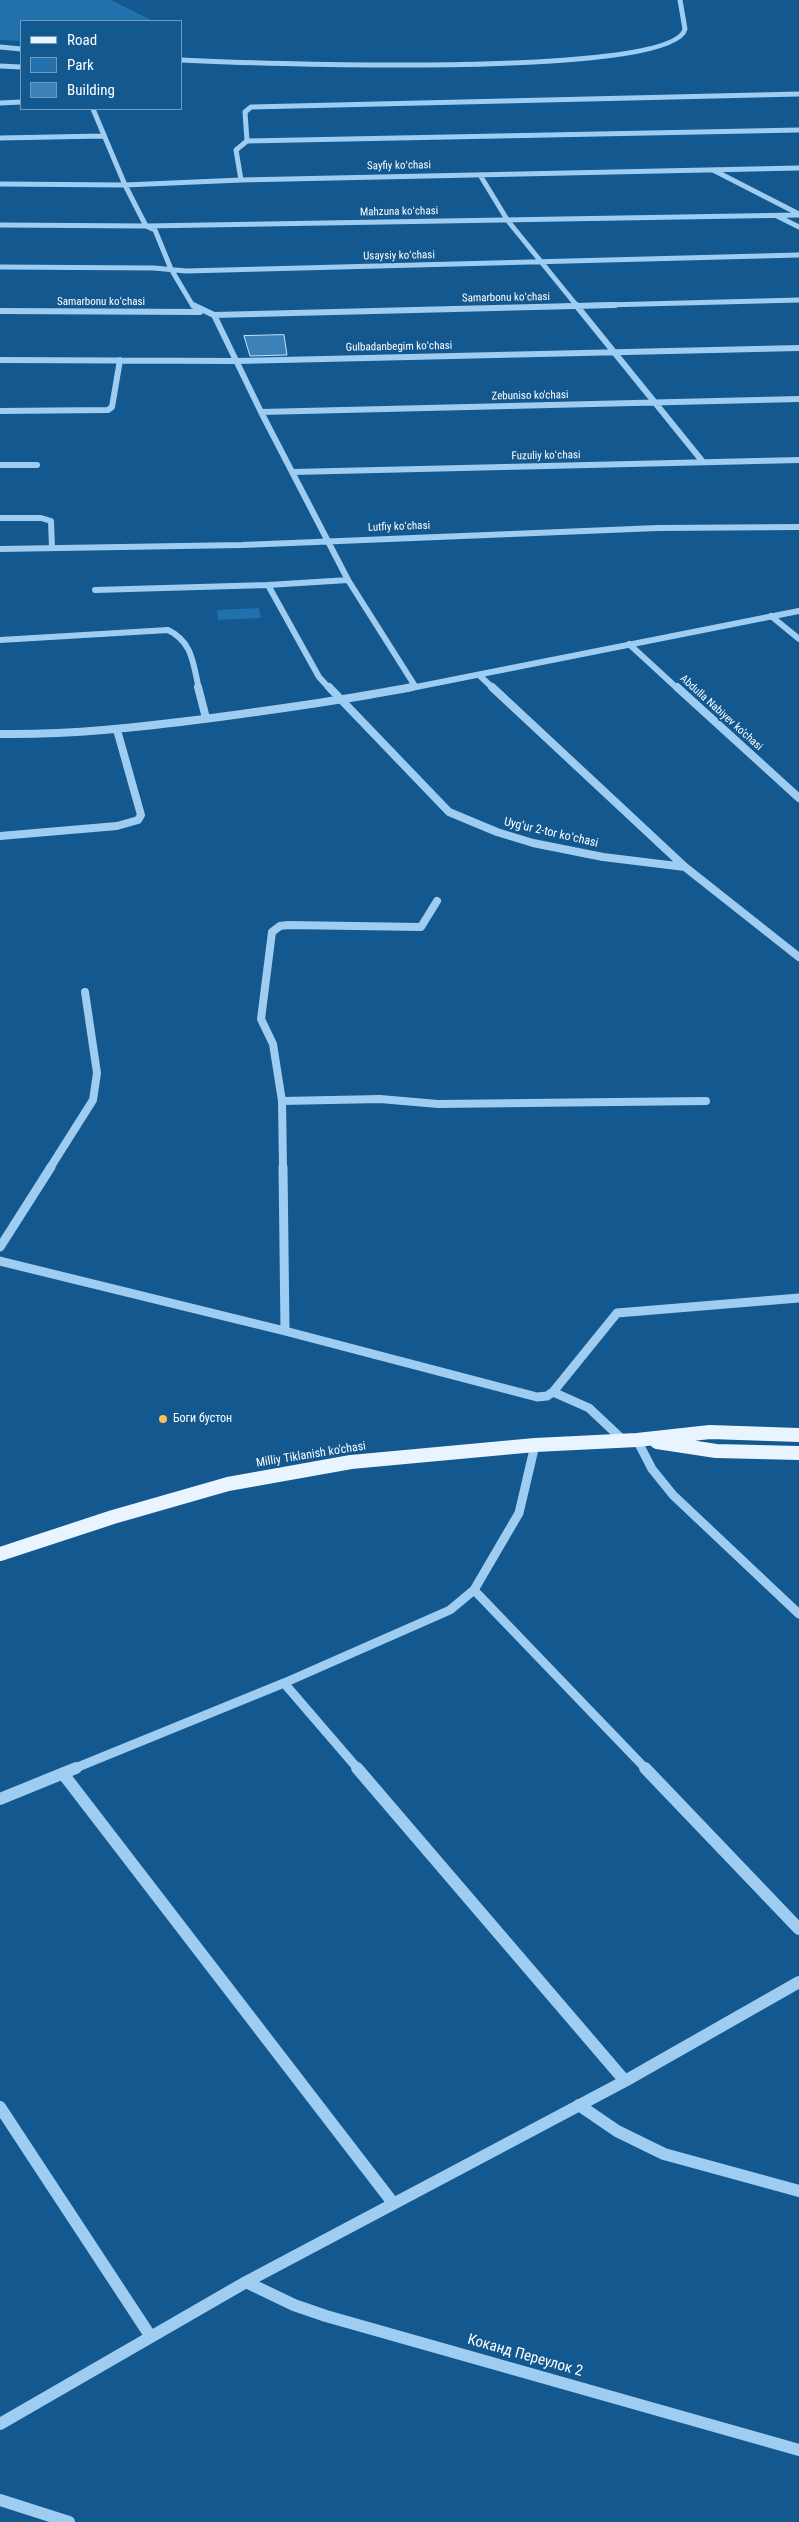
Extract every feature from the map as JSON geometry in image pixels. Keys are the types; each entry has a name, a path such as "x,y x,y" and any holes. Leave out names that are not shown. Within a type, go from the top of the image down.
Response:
{"main road":[{"name":"Milliy Tiklanish ko'chasi","path":"0,1554 112,1517 228,1484 351,1462 535,1445 630,1440 710,1432 799,1435"},
{"name":"Milliy Tiklanish ko'chasi","path":"630,1440 716,1450 799,1453"}],"street":[{"path":"182,60 310,65 504,64 573,61 642,50 676,41 684,34 685,29 680,0"},
{"path":"0,47 20,48"},
{"path":"0,66 20,67"},
{"path":"248,142 245,112 248,108 257,106 799,94"},
{"path":"0,104 20,102"},
{"path":"93,110 125,185 146,226 155,230 171,269 194,307 202,312"},
{"path":"241,180 236,150 248,142 799,130"},
{"path":"0,138 104,136"},
{"name":"Sayfiy koʻchasi","path":"0,184 125,185 241,180 799,168"},
{"path":"712,170 799,215"},
{"path":"480,175 508,221 703,462"},
{"path":"776,215 799,227"},
{"name":"Mahzuna koʻchasi","path":"0,225 146,226 799,215"},
{"name":"Usaysiy koʻchasi","path":"0,267 171,269 186,271 799,255"},
{"name":"Samarbonu koʻchasi","path":"0,311 202,312 214,315 799,300"},
{"path":"214,315 261,412 348,580 415,686"},
{"name":"Gulbadanbegim koʻchasi","path":"0,360 237,361 799,348"},
{"path":"0,411 108,410 112,407 120,360"},
{"name":"Zebuniso ko'chasi","path":"261,412 799,399"},
{"name":"Fuzuliy koʻchasi","path":"293,472 799,460"},
{"path":"0,464 37,465"},
{"path":"0,518 41,518 51,521 52,548"},
{"name":"Lutfiy koʻchasi","path":"0,549 242,545 308,543 328,540 649,529 799,527"},
{"path":"95,590 268,586 348,580"},
{"name":"Uyg‘ur 2-tor koʻchasi","path":"268,586 319,677 450,812 497,832 533,843 603,857 685,867"},
{"path":"0,734 51,735 118,730 343,701 799,611"},
{"path":"771,616 799,639"},
{"path":"0,640 168,630 179,635 188,645 206,718"},
{"name":"Abdulla Nabiyev ko'chasi","path":"629,644 799,798"},
{"path":"479,675 685,867 799,957"},
{"path":"0,836 117,826 138,820 141,815 118,730"},
{"path":"285,1331 282,1101 273,1044 261,1019 272,932 280,926 288,925 420,927 437,901"},
{"path":"0,1247 93,1100 96,1073 86,992"},
{"path":"282,1101 363,1098 408,1100 438,1104 706,1101"},
{"path":"0,1261 285,1331 529,1396 543,1397 552,1392 617,1313 799,1298"},
{"path":"552,1392 589,1408 630,1440 672,1495 799,1614"},
{"path":"0,1799 64,1775 284,1683 450,1610 474,1590 519,1514 535,1445"},
{"path":"474,1590 799,1929"},
{"path":"284,1683 625,2081"},
{"path":"64,1775 393,2203"},
{"path":"0,2424 246,2282 625,2081 799,1982"},
{"path":"579,2105 617,2131 664,2154 799,2191"},
{"path":"0,2107 151,2337"},
{"name":"Коканд Πереулок 2","path":"246,2282 294,2305 326,2316 799,2450"},
{"path":"0,2500 69,2522"}],"green space":[{"path":"0,0 111,0 151,20 20,20 20,41 0,40"},
{"path":"259,608 261,618 218,620 217,610"}],"building":[{"path":"284,335 287,355 250,356 244,336"}],"place":[{"name":"Боги бустон","path":"163,1419"}]}
